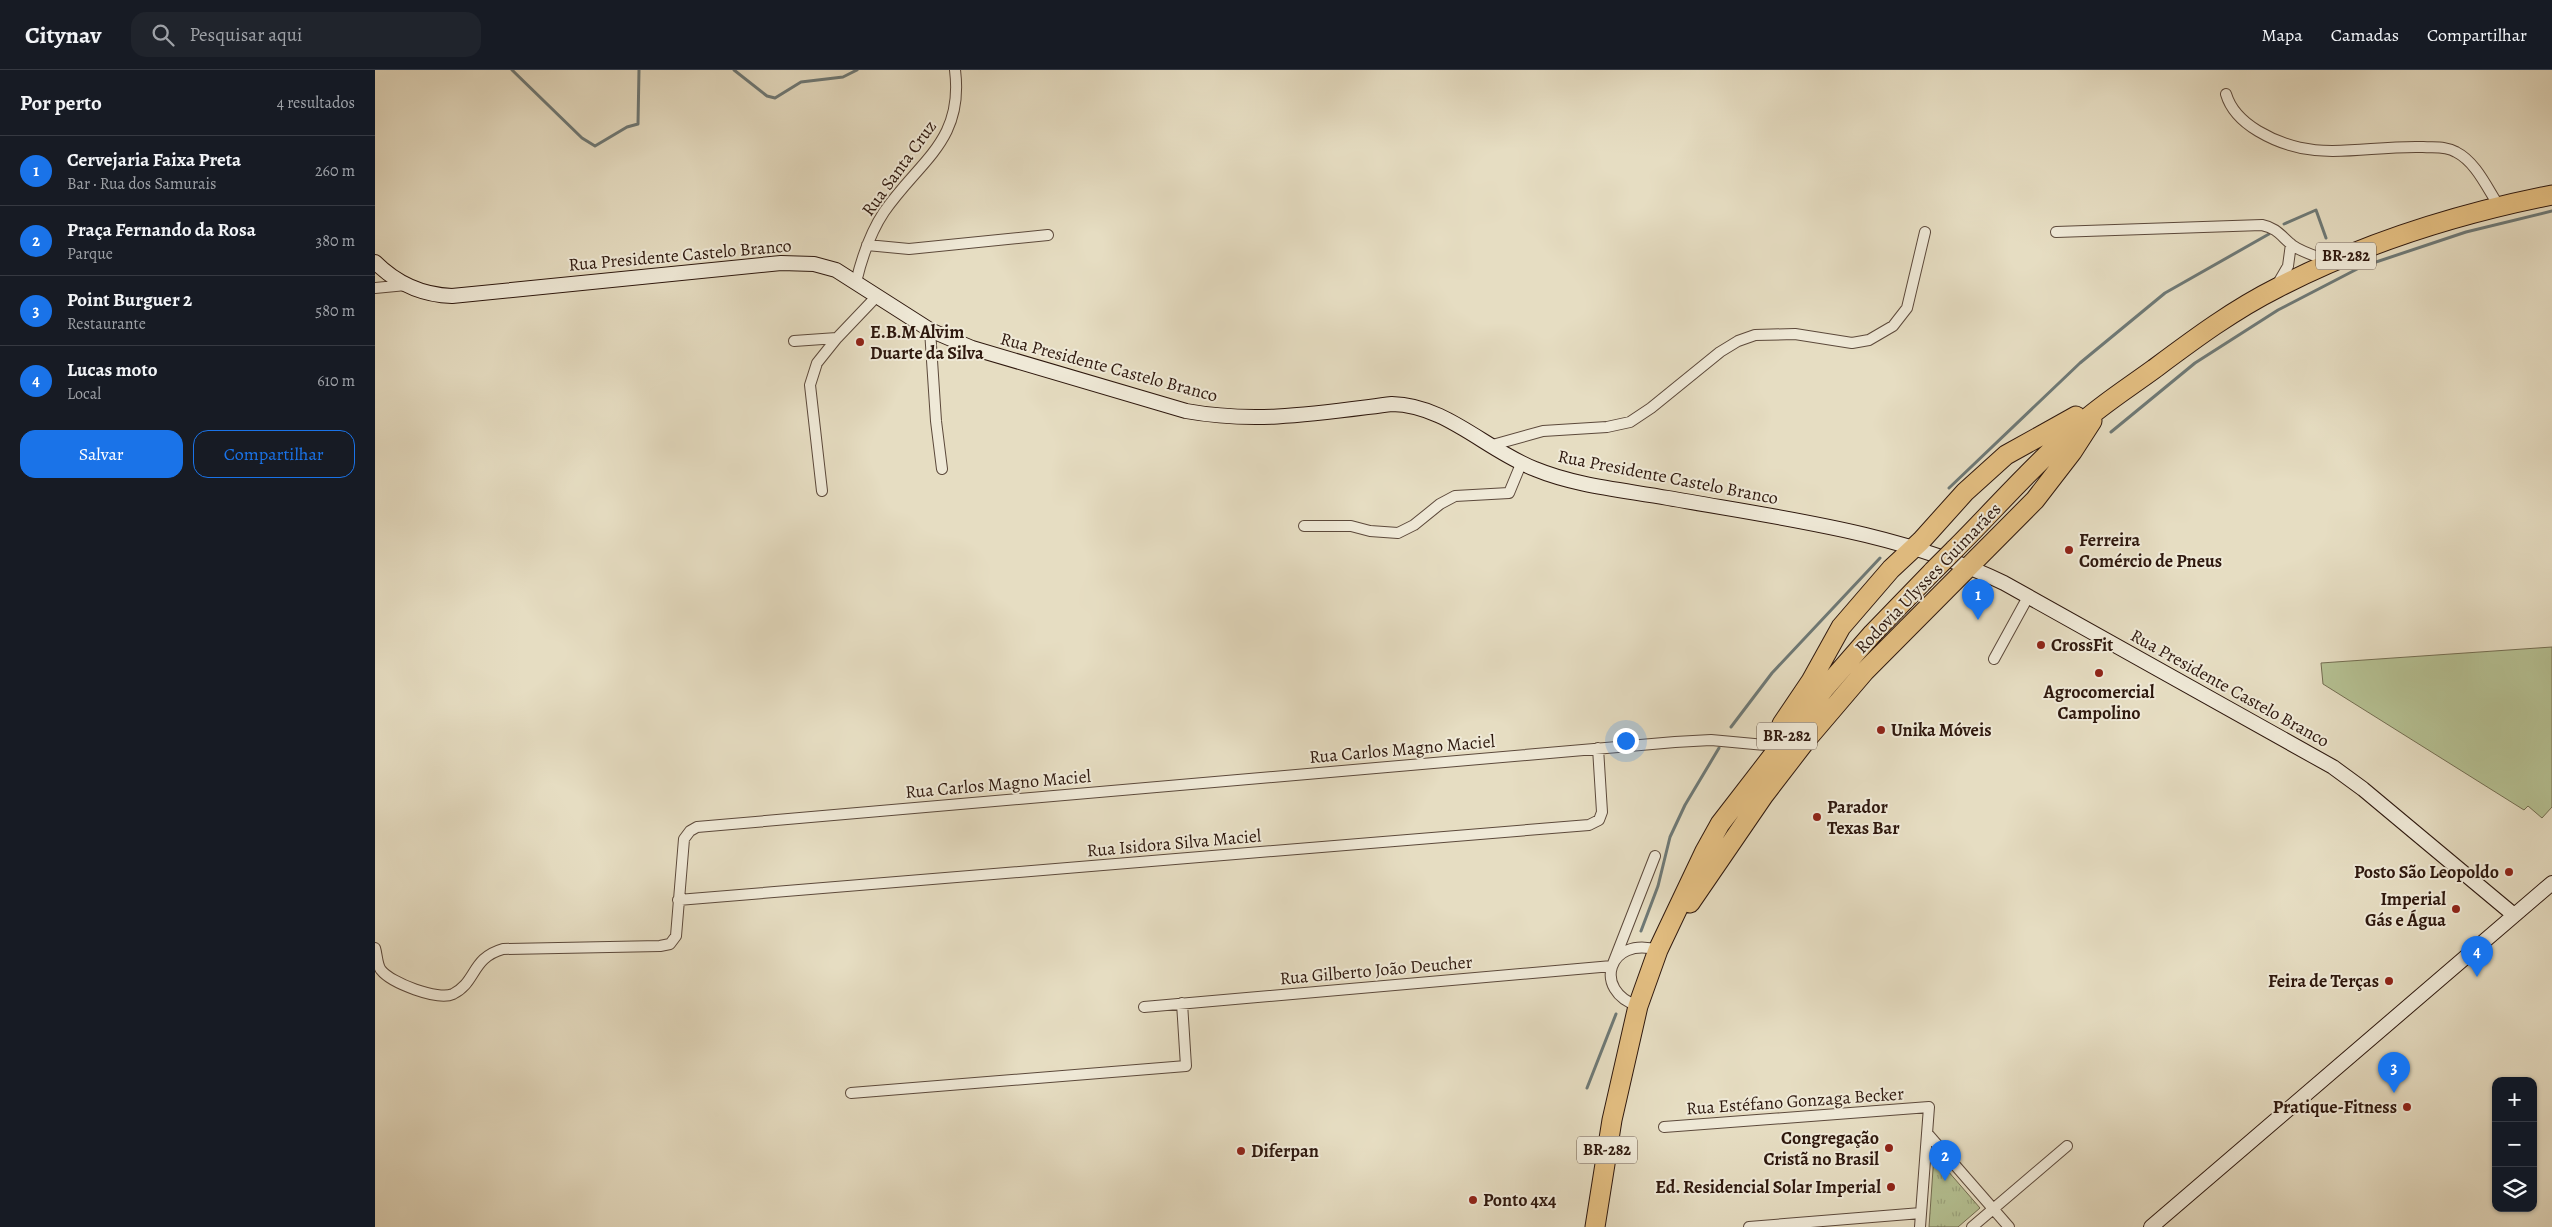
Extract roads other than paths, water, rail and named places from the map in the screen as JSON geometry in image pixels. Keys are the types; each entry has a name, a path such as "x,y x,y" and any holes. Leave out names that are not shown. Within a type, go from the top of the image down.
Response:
{"highway":[{"name":"Rodovia Ulysses Guimarães","path":"1595,1227 1612,1120 1638,1006 1661,944 1720,824 1825,688 1873,633 2039,461 2101,407 2208,329 2276,288 2332,262 2410,231 2499,206 2552,195"},
{"path":"1720,824 1765,745 1811,681 1841,627 1891,569 1913,549 1965,492 2007,455 2069,421 2111,388 2155,368"},
{"path":"1661,944 1764,795 1807,739 1865,670 2045,489 2101,407"}],"street":[{"name":"Rua Santa Cruz","path":"856,282 867,244 884,212 933,154 948,130 957,100 955,70"},
{"path":"2226,94 2236,113 2250,126 2275,140 2299,149 2342,151 2417,147 2454,150 2461,154 2477,172 2499,206"},
{"path":"2056,232 2262,226 2278,231 2291,244 2332,262"},
{"path":"1489,446 1543,431 1614,427 1630,422 1651,408 1720,352 1738,341 1755,335 1795,334 1848,343 1865,341 1893,326 1907,308 1925,232"},
{"path":"867,244 909,249 1048,235"},
{"path":"2276,288 2288,266 2291,244"},
{"name":"Rua Presidente Castelo Branco","path":"375,262 407,285 430,294 452,296 794,262 830,268 856,282 930,330 972,348 1186,411 1222,417 1256,418 1408,404 1436,414 1521,464 1566,480 1783,518 1913,549 1969,567 2028,597 2333,767 2363,789 2514,915"},
{"path":"375,288 407,285"},
{"path":"822,491 811,385 817,363 837,338 877,296"},
{"path":"930,330 936,421 942,469"},
{"path":"794,341 837,338"},
{"path":"1304,526 1351,526 1369,531 1398,533 1414,525 1440,504 1455,496 1509,493 1521,464"},
{"path":"1994,659 2028,597"},
{"name":"Rua Carlos Magno Maciel","path":"375,948 381,970 390,978 425,993 451,995 465,986 481,959 490,952 503,949 660,946 670,944 676,936 684,839 690,831 697,827 1598,748 1711,740 1765,745"},
{"name":"Rua Isidora Silva Maciel","path":"678,900 1589,825 1599,820 1602,812 1598,748"},
{"path":"1638,1006 1620,996 1612,985 1612,966 1655,856"},
{"path":"2151,1227 2552,883"},
{"path":"1612,966 1625,950 1635,946 1661,944"},
{"name":"Rua Gilberto João Deucher","path":"1144,1007 1612,966"},
{"path":"851,1093 1186,1066 1182,1003"},
{"name":"Rua Estéfano Gonzaga Becker","path":"1664,1127 1929,1107 1927,1133"},
{"path":"1927,1133 2009,1227"},
{"path":"1920,1227 1927,1133"},
{"path":"1972,1227 2067,1146"},
{"path":"1749,1227 1921,1213"}],"waterway":[{"path":"512,70 582,138 595,146 627,127 638,124 639,70"},
{"path":"734,70 767,96 775,98 801,82 843,77 857,70"},
{"path":"2284,224 2316,210 2326,238"},
{"path":"2111,432 2195,363 2278,310 2361,267 2466,232 2552,211"},
{"path":"1949,488 2080,363 2165,293 2269,234"},
{"path":"1731,727 1772,673 1880,558"},
{"path":"1641,931 1658,886 1670,837 1685,805 1719,748"},
{"path":"1587,1088 1616,1014"}],"place":[{"name":"E.B.M Alvim Duarte da Silva","path":"860,342"},
{"name":"Ferreira Comércio de Pneus","path":"2069,550"},
{"name":"Cervejaria Faixa Preta","path":"1978,620"},
{"name":"CrossFit","path":"2041,645"},
{"name":"Agrocomercial Campolino","path":"2099,673"},
{"name":"Unika Móveis","path":"1881,730"},
{"name":"Parador Texas Bar","path":"1817,817"},
{"name":"Posto São Leopoldo","path":"2509,872"},
{"name":"Imperial Gás e Água","path":"2456,909"},
{"name":"Lucas moto","path":"2477,977"},
{"name":"Feira de Terças","path":"2389,981"},
{"name":"Point Burguer 2","path":"2394,1093"},
{"name":"Pratique-Fitness","path":"2407,1107"},
{"name":"Congregação Cristã no Brasil","path":"1889,1148"},
{"name":"Diferpan","path":"1241,1151"},
{"name":"Praça Fernando da Rosa","path":"1945,1181"},
{"name":"Ed. Residencial Solar Imperial","path":"1891,1187"},
{"name":"Ponto 4x4","path":"1473,1200"}]}
